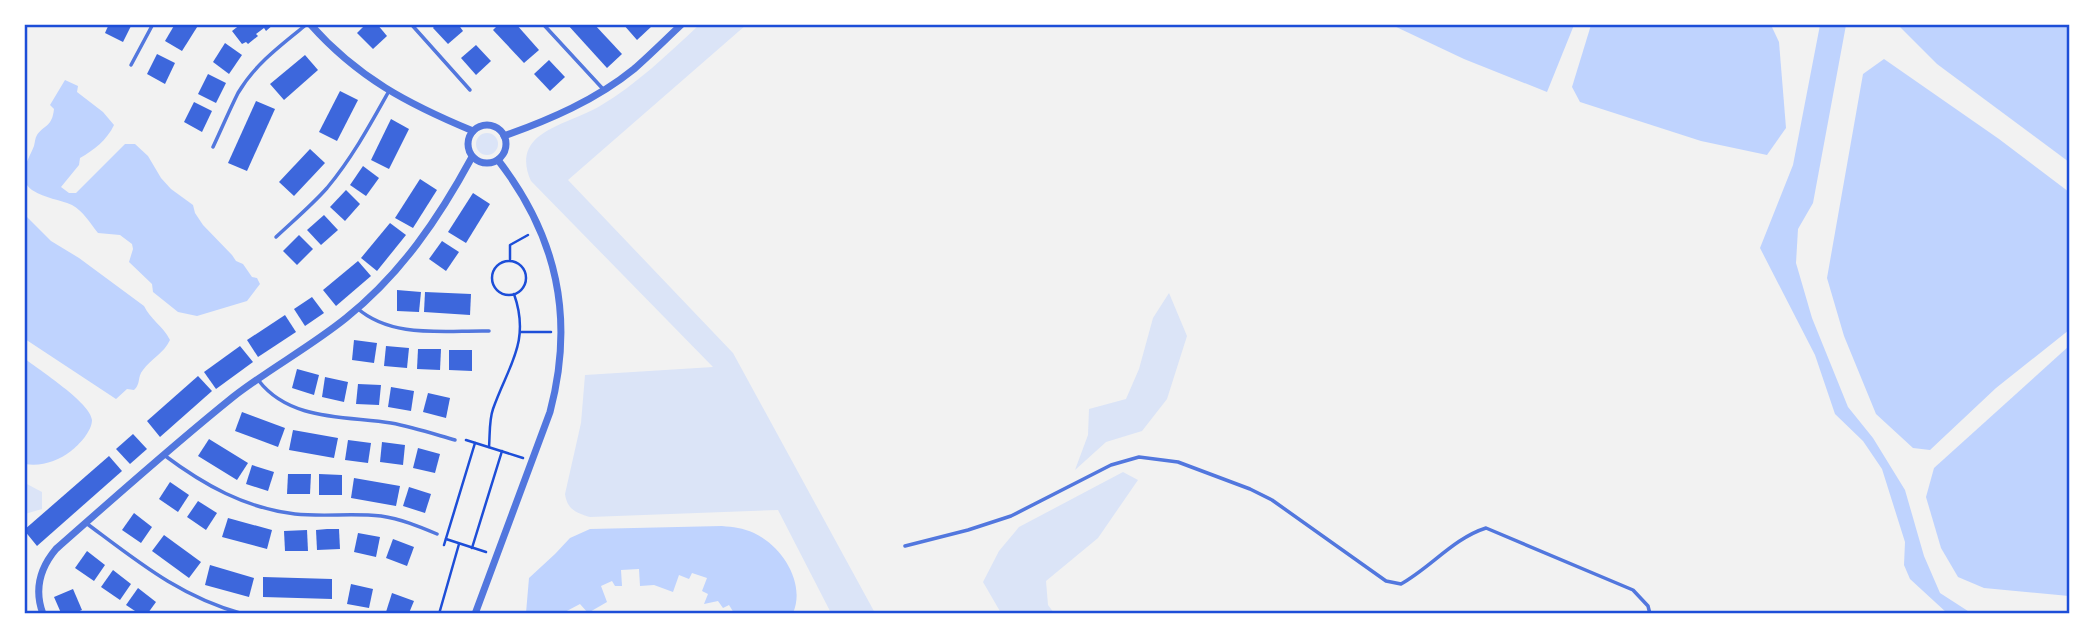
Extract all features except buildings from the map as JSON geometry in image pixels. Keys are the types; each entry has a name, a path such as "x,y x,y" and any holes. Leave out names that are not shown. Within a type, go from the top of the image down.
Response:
{"street":[{"path":"309,24 353,67 388,91 418,108 473,131"},
{"path":"504,136 550,118 603,89 634,69 679,25"},
{"path":"486,125 493,126 504,136 505,149 498,160 484,163 472,157 468,144 473,131 486,125"},
{"path":"43,614 38,589 43,568 56,549 215,412 323,335 391,276 429,230 472,157"},
{"path":"475,614 550,412 562,343 559,297 549,251 527,202 498,160"}],"lane":[{"path":"131,65 153,24"},
{"path":"213,148 248,80 267,57 309,24"},
{"path":"411,24 470,90"},
{"path":"543,24 603,89"},
{"path":"276,237 340,173 388,91"},
{"path":"357,308 370,319 396,329 489,331"},
{"path":"258,379 276,398 302,409 337,418 405,426 455,440"},
{"path":"164,455 212,488 256,506 312,515 381,517 411,523 437,534"},
{"path":"905,546 1012,516 1111,465 1139,457 1178,462 1251,489 1272,500 1386,581 1401,584 1471,533 1486,528 1633,590 1648,606 1650,614"},
{"path":"86,523 173,586 206,603 243,614"}],"path":[{"path":"510,261 510,245 531,233"},
{"path":"510,261 521,265 526,276 523,288 514,294 497,290 492,280 494,268 498,264 510,261"},
{"path":"489,447 492,411 518,351 520,316 514,294"},
{"path":"521,332 551,331"},
{"path":"466,440 523,458"},
{"path":"444,545 475,443"},
{"path":"472,548 502,451"},
{"path":"446,540 487,552"},
{"path":"439,614 459,544"}],"shaded area":[{"path":"699,25 746,25 568,180 733,353 875,613 831,613 778,510 590,517 573,510 566,499 581,423 585,375 713,367 531,181 526,166 527,156 530,146 540,136 593,110 627,88"},
{"path":"487,133 497,140 498,144 491,154 487,155 477,148 476,144 483,134"},
{"path":"1169,293 1187,336 1167,399 1142,431 1106,442 1075,470 1088,435 1089,409 1126,399 1139,369 1153,318"},
{"path":"1123,472 1138,480 1098,538 1046,581 1048,605 1054,613 1001,613 983,582 999,551 1019,527"},
{"path":"25,483 42,492 42,509 25,514"}],"water":[{"path":"1392,25 1574,25 1547,92 1464,59"},
{"path":"1591,25 1771,25 1779,42 1786,128 1767,155 1701,141 1580,102 1572,87"},
{"path":"1820,25 1846,25 1813,203 1798,229 1796,263 1812,318 1848,407 1873,438 1905,490 1924,556 1940,593 1971,613 1947,613 1910,579 1904,565 1905,542 1882,469 1863,441 1835,414 1815,355 1760,248 1793,165"},
{"path":"1898,25 2069,25 2069,162 1937,64"},
{"path":"1884,59 1999,139 2069,192 2069,330 1996,388 1930,450 1913,448 1876,414 1844,336 1827,278 1863,74"},
{"path":"65,80 78,86 77,92 103,112 114,125 100,144 80,158 79,165 61,187 69,193 76,193 125,144 135,144 148,156 171,189 193,205 203,225 236,261 243,264 252,277 257,278 260,284 247,301 197,316 178,312 153,292 152,284 129,262 132,244 120,235 98,233 76,208 37,193 27,185 24,174 27,162 37,135 52,119 54,109 50,105"},
{"path":"24,214 51,241 79,258 144,306 167,335 170,340 167,345 143,370 134,390 127,389 116,399 25,339"},
{"path":"2069,346 2069,596 1984,588 1958,577 1941,548 1926,497 1934,468"},
{"path":"24,358 74,396 92,420 87,433 74,448 61,458 43,464 25,464"},
{"path":"722,526 754,533 782,556 794,578 796,601 793,613 734,613 729,605 723,608 718,601 704,604 708,594 702,591 707,578 692,573 689,579 679,575 673,592 654,585 640,586 639,569 621,570 622,586 615,586 612,581 601,586 607,602 588,613 580,604 563,613 526,613 529,578 570,538 590,529"}]}
